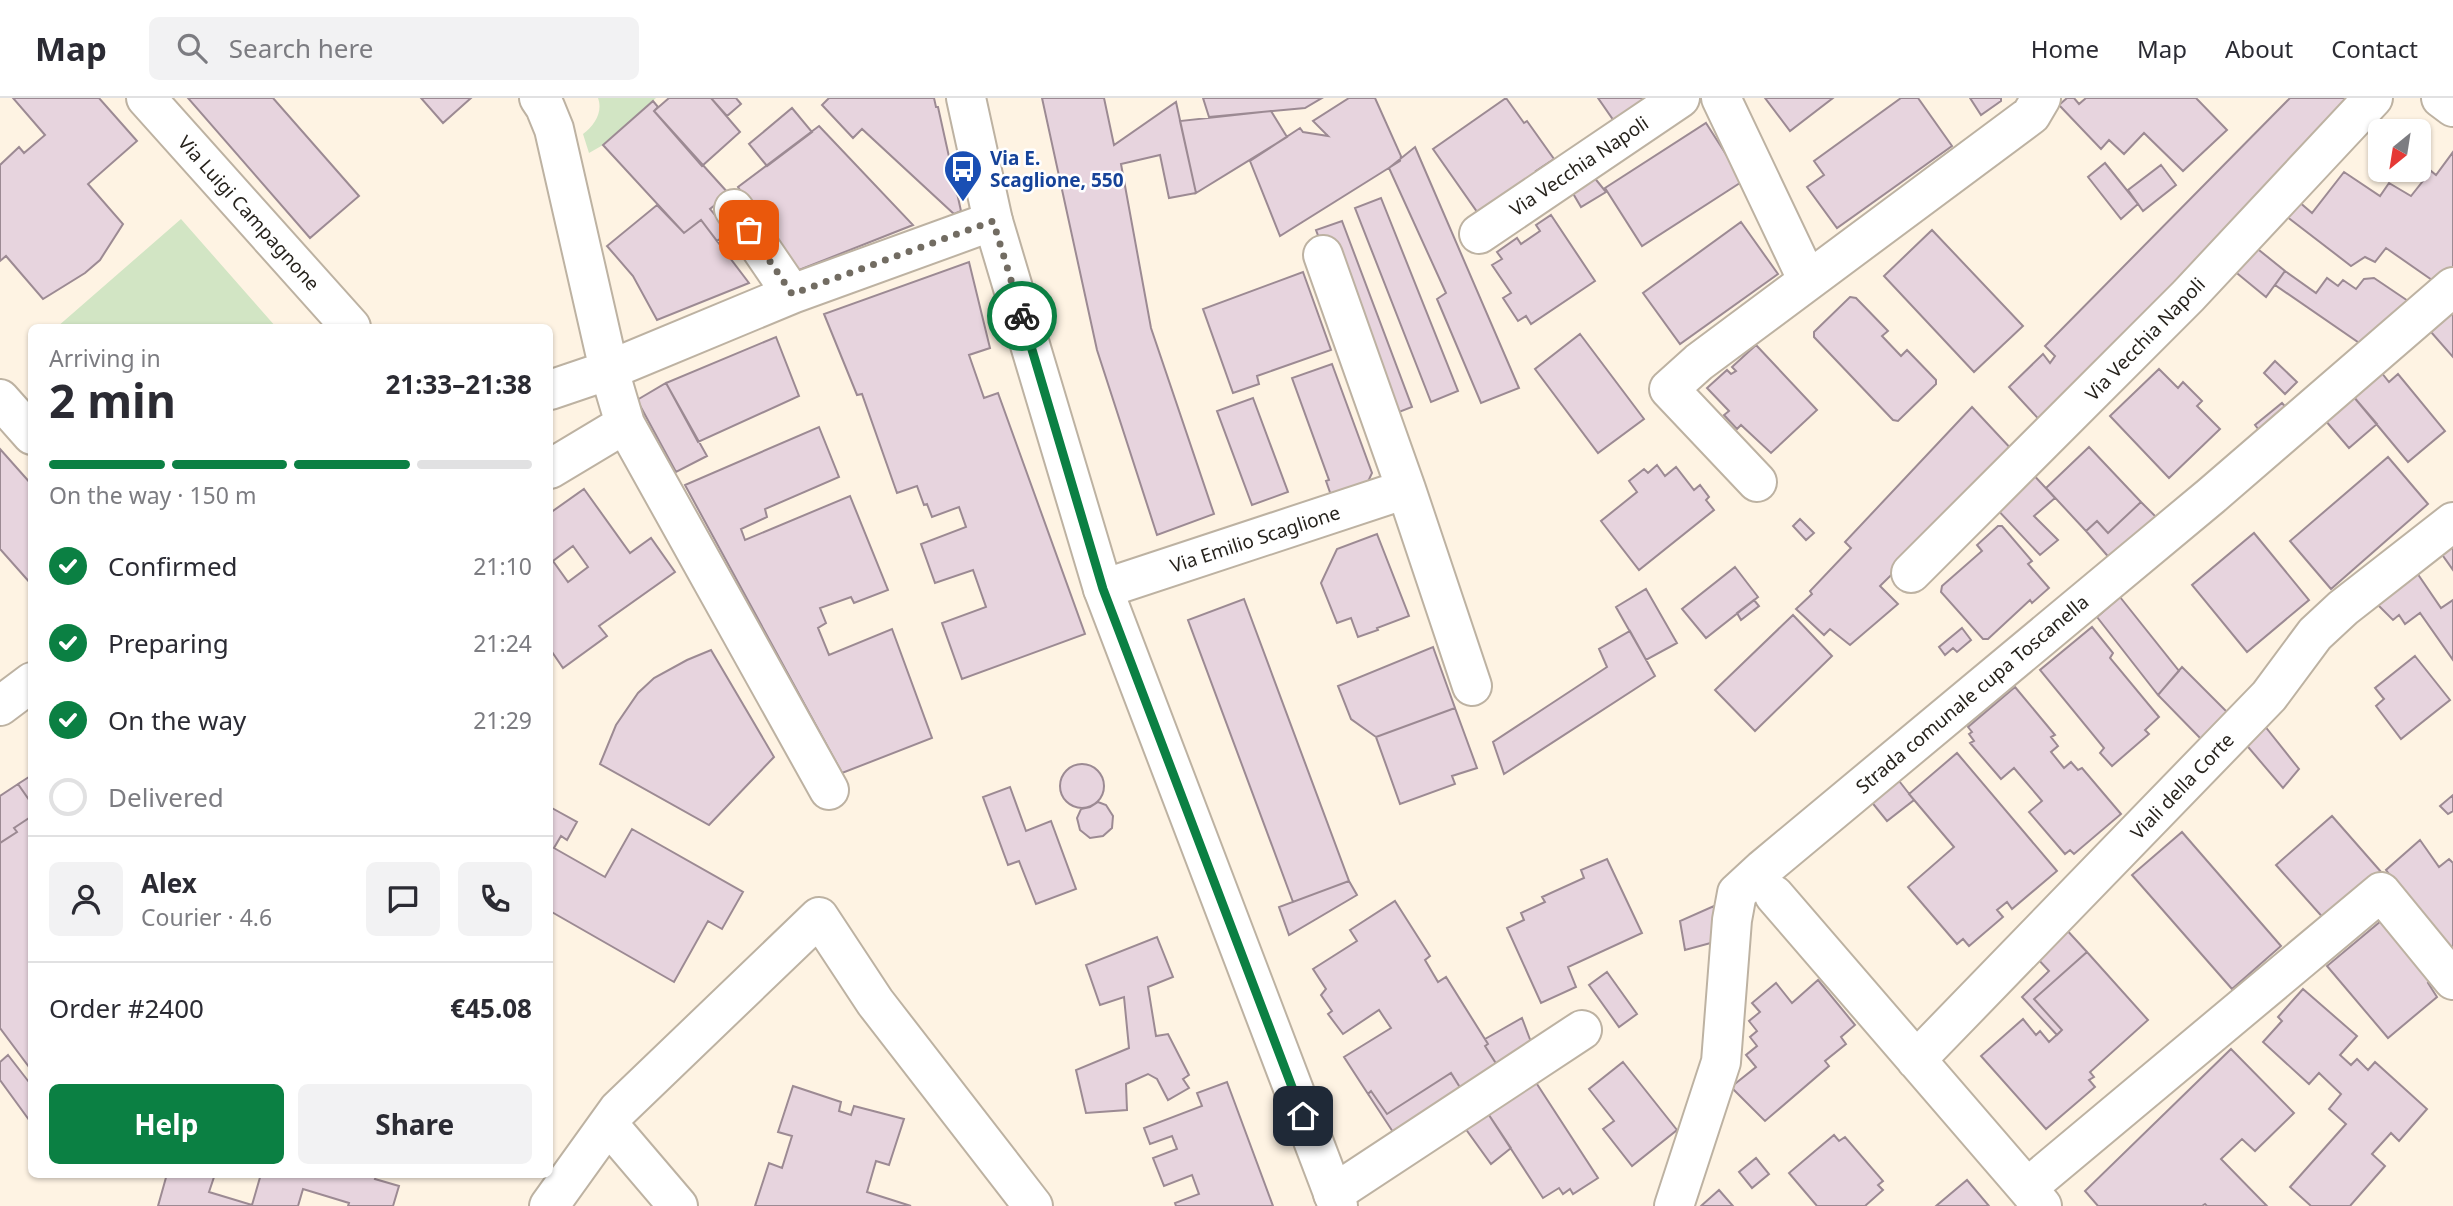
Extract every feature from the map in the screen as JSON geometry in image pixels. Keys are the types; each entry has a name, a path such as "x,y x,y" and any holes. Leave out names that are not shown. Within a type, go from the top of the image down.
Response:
{"street":[{"name":"Via Luigi Campagnone","path":"146,98 348,324"},
{"path":"540,98 554,129 609,370 625,425 829,790"},
{"path":"966,98 993,221 1103,589 1335,1200 1582,1030"},
{"name":"Via Vecchia Napoli","path":"1479,234 1680,98"},
{"path":"1721,98 1808,281"},
{"path":"1757,482 1670,389 1699,362 2031,116 2041,98"},
{"name":"Via Vecchia Napoli","path":"1911,573 2188,296 2374,98"},
{"path":"2441,98 2453,107"},
{"path":"734,209 792,294"},
{"path":"553,389 609,370 792,294 993,221"},
{"path":"1323,256 1406,489 1472,686"},
{"name":"Strada comunale cupa Toscanella","path":"1674,1206 1720,1062 1732,920 1737,893 1773,860 2211,496 2453,287"},
{"path":"0,400 28,431"},
{"path":"553,467 625,425"},
{"name":"Via Emilio Scaglione","path":"1103,589 1406,489"},
{"name":"Viali della Corte","path":"1916,1060 2269,696 2315,634 2343,608 2453,522"},
{"path":"0,706 28,685"},
{"path":"1774,895 2035,1197 2381,892 2453,980"},
{"path":"549,1206 618,1110 819,918 875,1002 1033,1206"},
{"path":"608,1124 678,1206"}],"green space":[{"path":"598,98 656,98 603,145 589,153 583,134 597,118"},
{"path":"181,219 273,324 60,324"}],"building":[{"path":"13,98 99,98 137,141 88,184 123,224 100,260 85,273 43,299 6,256 0,261 0,165 19,147 24,153 45,135"},
{"path":"188,98 273,98 359,196 310,238"},
{"path":"421,98 471,98 443,123"},
{"path":"669,98 711,98 740,132 702,166 654,111"},
{"path":"711,98 736,98 741,104 727,116"},
{"path":"829,98 934,98 961,211 954,214 862,129 853,138 822,105"},
{"path":"1042,98 1104,98 1114,145 1176,102 1196,193 1169,198 1160,155 1121,164 1151,328 1214,514 1157,535 1097,350"},
{"path":"1203,98 1322,98 1305,108 1209,117"},
{"path":"1349,98 1375,98 1401,156 1400,161 1280,236 1250,161 1300,128 1303,132 1328,136 1313,121"},
{"path":"1506,98 1524,123 1527,121 1554,159 1536,171 1539,175 1480,216 1433,149"},
{"path":"1598,98 1646,98 1614,121"},
{"path":"1765,98 1833,98 1790,131"},
{"path":"1901,98 1918,98 1952,146 1837,228 1807,187 1824,175 1814,161"},
{"path":"1970,98 2001,98 2001,101 1981,115"},
{"path":"2067,98 2074,98 2079,104 2086,98 2196,98 2227,130 2183,171 2144,133 2124,154 2109,140 2101,149 2059,105"},
{"path":"2290,98 2364,98 2046,427 2009,387 2043,354 2050,363 2055,356 2045,346"},
{"path":"653,101 658,107 654,111 729,194 710,209 729,232 717,241 701,220 684,233 603,145"},
{"path":"792,108 812,132 767,166 749,144"},
{"path":"1271,111 1287,137 1196,193 1180,121"},
{"path":"1706,123 1743,181 1642,246 1605,188"},
{"path":"819,126 913,225 794,272 738,187"},
{"path":"1415,147 1519,388 1481,403 1437,299 1446,293 1389,168"},
{"path":"2453,152 2453,277 2442,287 2386,248 2375,262 2365,257 2351,266 2286,216 2298,201 2312,213 2344,172 2380,196 2389,183 2411,196 2422,182 2431,182 2431,171 2436,175"},
{"path":"2105,163 2138,204 2121,219 2088,177"},
{"path":"2161,165 2176,185 2143,211 2128,190"},
{"path":"1593,176 1606,192 1581,207 1571,190"},
{"path":"1381,198 1458,391 1431,402 1355,208"},
{"path":"657,205 684,233 701,220 749,283 657,320 633,276 607,246"},
{"path":"1551,215 1595,281 1531,324 1526,316 1518,321 1503,298 1511,293 1492,265 1502,259 1497,252 1517,238 1521,244 1540,231 1536,225"},
{"path":"1342,221 1412,407 1386,417 1316,230"},
{"path":"1741,222 1778,274 1680,344 1643,293"},
{"path":"1932,230 2023,326 1974,372 1884,276"},
{"path":"2254,246 2285,271 2266,297 2233,270"},
{"path":"969,262 990,348 969,355 984,398 998,393 1085,634 962,679 942,623 986,607 973,570 935,583 921,544 966,527 959,507 932,517 917,486 897,493 862,394 857,395 824,314"},
{"path":"2285,271 2316,293 2327,278 2338,286 2343,280 2356,289 2364,279 2374,278 2417,307 2368,349 2275,285"},
{"path":"1303,272 1331,350 1257,376 1259,384 1233,393 1203,309"},
{"path":"1850,297 1856,298 1888,331 1882,336 1901,356 1907,350 1936,380 1936,384 1898,421 1893,420 1814,337 1814,332"},
{"path":"2453,311 2453,357 2431,332"},
{"path":"1580,334 1644,419 1598,453 1535,369"},
{"path":"776,337 799,396 698,442 666,383"},
{"path":"1756,345 1817,410 1771,453 1741,425 1737,429 1724,415 1729,411 1707,388 1727,370 1731,374 1736,371 1732,367"},
{"path":"2275,361 2297,382 2285,394 2264,373"},
{"path":"1332,364 1372,473 1366,486 1332,498 1326,481 1329,480 1292,378"},
{"path":"2159,369 2178,388 2183,382 2202,401 2197,406 2220,429 2169,478 2110,416"},
{"path":"2381,372 2389,382 2398,374 2445,431 2408,462 2353,396"},
{"path":"666,383 707,456 676,472 637,400"},
{"path":"2353,396 2377,424 2349,448 2325,420"},
{"path":"1253,398 1288,492 1252,505 1217,411"},
{"path":"2282,403 2290,412 2263,435 2255,425"},
{"path":"1972,407 2015,453 1880,586 1898,604 1850,645 1830,629 1824,635 1796,609 1851,548 1845,542"},
{"path":"819,427 839,477 765,509 767,517 741,529 745,540 850,496 888,590 854,603 851,597 820,608 826,623 818,628 829,655 892,629 932,738 842,773 685,485"},
{"path":"2089,447 2141,502 2108,533 2097,521 2086,531 2046,488"},
{"path":"0,449 28,480 28,580 0,549"},
{"path":"2388,457 2428,504 2331,589 2290,541"},
{"path":"1657,465 1665,476 1676,467 1694,490 1700,485 1714,510 1639,570 1601,521 1637,492 1629,481 1644,469 1648,473"},
{"path":"2030,471 2055,498 2034,516 2058,540 2040,555 1994,506"},
{"path":"584,489 630,553 651,538 675,572 599,626 607,636 563,668 553,653 553,561 553,511","holes":["573,546 588,567 568,582 553,561"]},
{"path":"2141,502 2159,520 2112,561 2086,531 2097,521 2108,533"},
{"path":"1800,519 1814,533 1806,540 1793,526"},
{"path":"1998,526 2002,526 2032,561 2028,564 2049,588 2032,603 2030,600 1988,639 1983,639 1941,592 1942,586 1982,551 1977,545"},
{"path":"2254,533 2309,600 2247,652 2192,585"},
{"path":"1377,534 1409,616 1358,637 1351,618 1337,623 1321,583 1337,549"},
{"path":"2453,534 2453,570 2436,546"},
{"path":"1735,567 1758,597 1706,638 1682,609"},
{"path":"2415,570 2441,608 2453,600 2453,660 2420,613 2405,624 2399,615 2393,620 2375,602"},
{"path":"1646,589 1677,643 1646,660 1616,607"},
{"path":"2120,597 2179,671 2158,695 2097,617"},
{"path":"1244,599 1349,881 1293,902 1188,620"},
{"path":"1754,600 1759,606 1741,620 1737,613"},
{"path":"1793,615 1832,656 1755,731 1715,690"},
{"path":"2092,627 2113,653 2110,658 2159,717 2145,730 2149,734 2112,766 2100,753 2104,748 2040,670"},
{"path":"1962,628 1971,640 1957,652 1953,648 1945,655 1939,647"},
{"path":"1630,631 1655,676 1504,774 1493,742 1607,667 1599,649"},
{"path":"1433,647 1455,708 1376,737 1351,719 1338,686"},
{"path":"711,650 774,757 709,825 600,764 616,725 638,693 654,678"},
{"path":"2415,656 2450,700 2401,739 2376,706 2384,699 2375,688"},
{"path":"2182,667 2229,714 2203,741 2158,695"},
{"path":"2015,687 2055,735 2051,737 2058,746 2051,752 2064,768 2071,762 2078,770 2082,768 2121,814 2074,854 2070,850 2065,854 2029,812 2042,801 2014,768 2001,779 1970,743 1974,741 1968,727"},
{"path":"1455,708 1477,768 1452,776 1455,784 1400,804 1376,737"},
{"path":"2260,720 2299,769 2283,788 2243,741"},
{"path":"1957,753 2057,871 2012,909 2007,902 1997,910 2003,917 1969,946 1963,939 1957,944 1908,887 1954,847 1909,794"},
{"path":"1082,764 1098,770 1104,786 1098,802 1082,808 1066,802 1060,786 1066,770"},
{"path":"1896,777 1914,800 1887,821 1870,800"},
{"path":"28,778 28,798 18,784"},
{"path":"18,784 28,798 28,819 14,828 17,832 0,843 0,796"},
{"path":"1010,787 1026,831 1051,821 1076,889 1036,904 1019,861 1008,865 983,797"},
{"path":"2453,795 2453,811 2448,814 2440,806"},
{"path":"1098,802 1106,805 1113,816 1112,828 1103,836 1090,838 1080,830 1077,818 1081,809"},
{"path":"553,809 577,822 567,840 561,836 554,848 605,877 632,829 743,892 722,929 708,921 674,982 553,913"},
{"path":"2332,816 2382,873 2326,921 2276,865"},
{"path":"28,819 28,1066 0,1028 0,843 17,832 14,828"},
{"path":"2182,832 2281,946 2232,989 2132,875"},
{"path":"2420,840 2439,867 2449,859 2453,863 2453,958 2386,870"},
{"path":"1607,859 1642,933 1568,967 1576,987 1541,1003 1507,928 1524,920 1521,913 1545,902 1542,897 1584,878 1581,870"},
{"path":"1349,881 1357,895 1289,935 1279,907"},
{"path":"1395,901 1430,956 1425,960 1438,982 1446,977 1488,1044 1485,1046 1497,1065 1461,1089 1451,1073 1387,1114 1371,1091 1368,1094 1344,1057 1391,1028 1379,1010 1343,1034 1328,1014 1332,1011 1321,995 1326,989 1313,969 1357,941 1350,930"},
{"path":"1714,906 1718,941 1685,950 1680,921"},
{"path":"2381,921 2431,980 2428,983 2437,997 2388,1038 2327,966"},
{"path":"2064,927 2087,952 2034,999 2062,1030 2057,1035 2022,997 2049,971 2035,956"},
{"path":"1157,937 1173,977 1148,987 1156,1036 1168,1034 1189,1075 1183,1079 1189,1088 1168,1100 1157,1079 1148,1074 1126,1084 1127,1110 1086,1113 1076,1070 1129,1048 1124,997 1100,1005 1086,965"},
{"path":"2087,952 2148,1020 2090,1072 2094,1077 2089,1080 2095,1087 2046,1129 1981,1056 2023,1019 2036,1035 2040,1031 2049,1042 2062,1030 2034,999"},
{"path":"1607,972 1637,1014 1619,1027 1589,985"},
{"path":"1818,980 1855,1025 1841,1037 1846,1044 1825,1061 1829,1066 1765,1121 1731,1087 1756,1067 1746,1055 1757,1046 1750,1037 1757,1031 1749,1021 1760,1012 1752,1003 1776,983 1792,1003"},
{"path":"2303,989 2357,1036 2340,1055 2351,1065 2357,1059 2368,1070 2375,1062 2427,1109 2399,1141 2391,1133 2372,1154 2385,1166 2350,1206 2311,1206 2290,1187 2346,1124 2329,1109 2341,1094 2319,1073 2309,1084 2263,1042 2282,1021 2278,1017"},
{"path":"1522,1018 1531,1042 1497,1065 1485,1046 1488,1044 1485,1039"},
{"path":"2231,1049 2294,1113 2255,1151 2242,1139 2221,1159 2267,1206 2098,1206 2085,1191"},
{"path":"8,1055 28,1081 28,1118 0,1080 0,1062"},
{"path":"1623,1062 1677,1130 1632,1166 1603,1129 1614,1121 1589,1089"},
{"path":"1451,1073 1461,1089 1393,1132 1368,1094 1371,1091 1387,1114"},
{"path":"1535,1081 1598,1178 1573,1194 1570,1189 1563,1194 1559,1188 1543,1198 1487,1112"},
{"path":"1227,1082 1273,1206 1176,1206 1175,1203 1199,1194 1192,1175 1164,1186 1153,1158 1177,1149 1172,1136 1150,1144 1144,1128 1202,1106 1197,1093"},
{"path":"793,1086 841,1102 839,1111 851,1115 854,1106 904,1119 889,1165 876,1161 867,1192 911,1206 755,1206 769,1163 782,1168 792,1136 778,1132"},
{"path":"1487,1112 1511,1148 1491,1164 1465,1128"},
{"path":"1834,1135 1839,1141 1845,1137 1883,1181 1878,1185 1883,1190 1865,1206 1817,1206 1789,1173"},
{"path":"1756,1158 1769,1174 1752,1188 1739,1172"},
{"path":"166,1178 214,1178 209,1192 252,1205 260,1178 375,1178 399,1186 393,1206 348,1206 349,1203 303,1189 298,1206 158,1206"},
{"path":"1967,1180 1989,1206 1936,1206"},
{"path":"1719,1190 1733,1206 1701,1206"}],"way so far":[{"path":"749,230 792,294 993,221 1022,316"}],"place":[{"name":"Via E. Scaglione, 550","path":"963,203"}],"route":[{"path":"1022,316 1103,589 1303,1116"}]}
